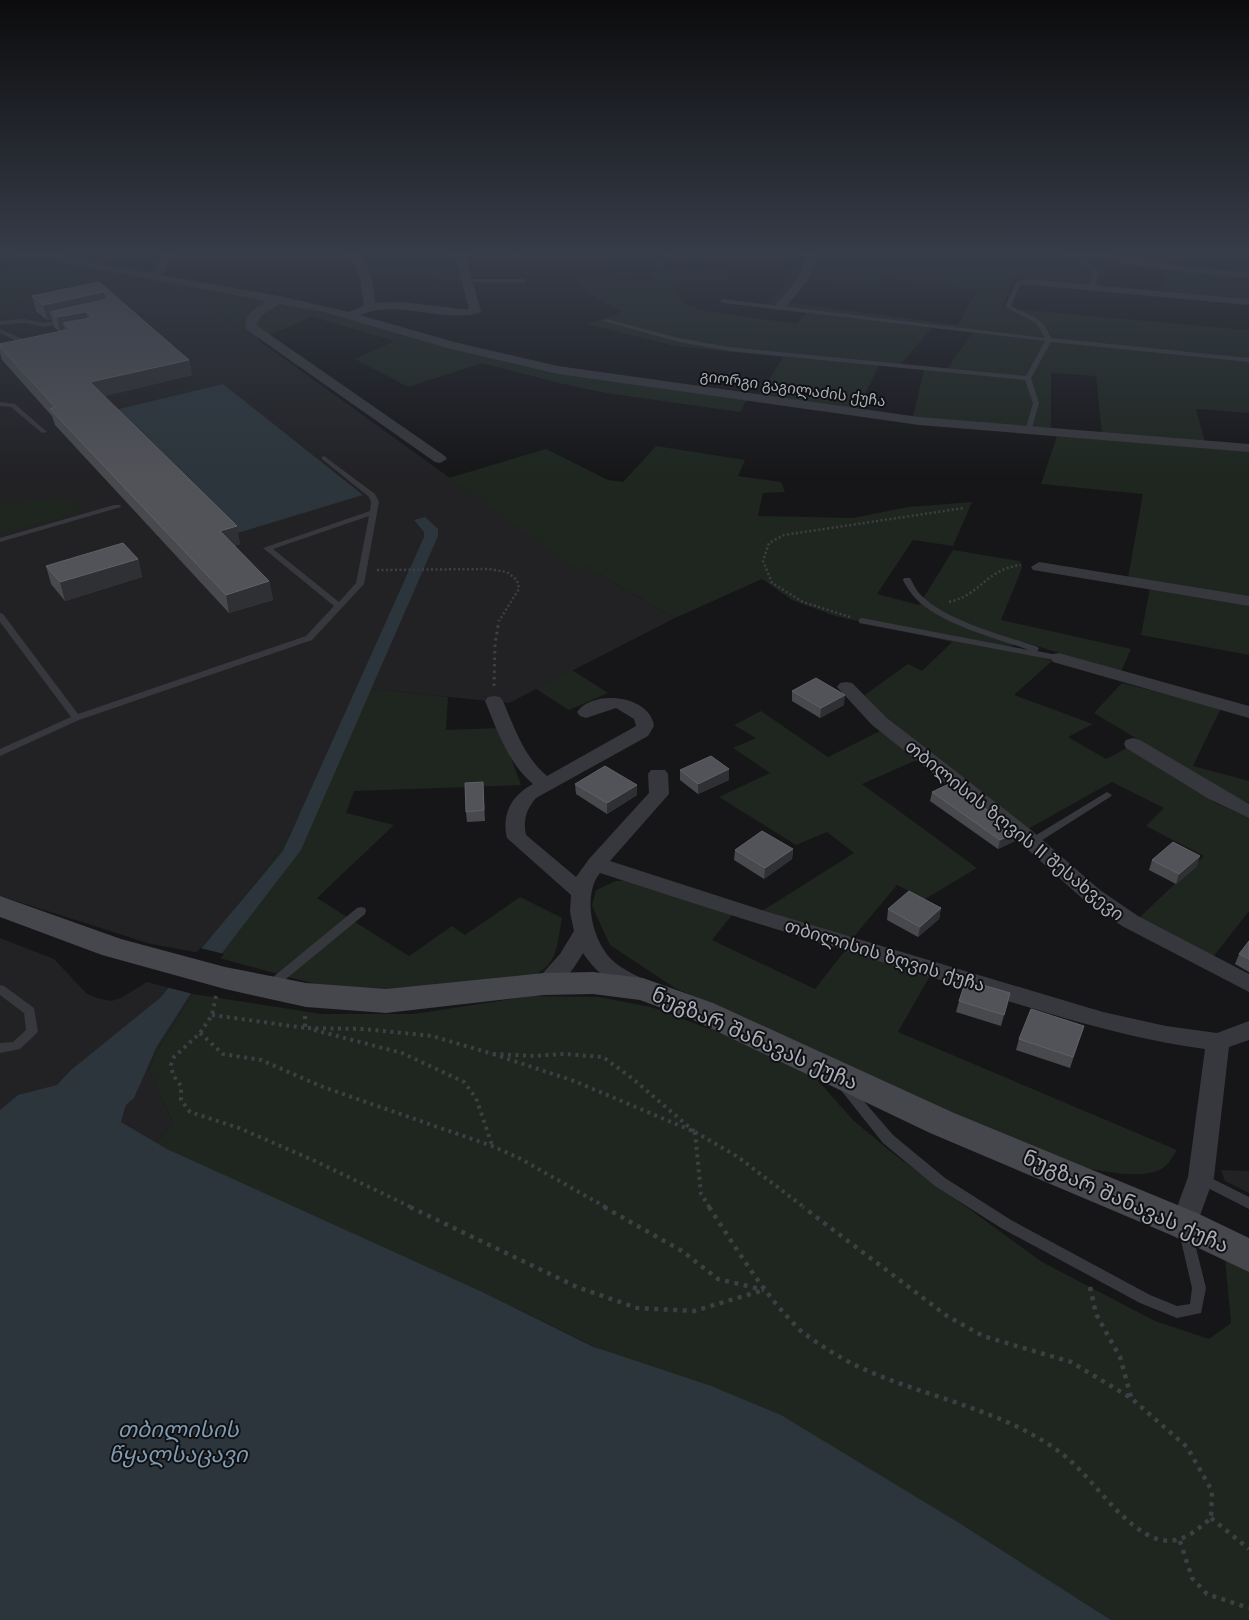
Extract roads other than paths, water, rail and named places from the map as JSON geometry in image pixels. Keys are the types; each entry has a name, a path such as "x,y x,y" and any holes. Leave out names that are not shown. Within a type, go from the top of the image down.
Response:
{"main road":[{"name":"ნუგზარ შანავას ქუჩა","path":"0,906 114,947 164,962 219,986 268,988 306,995 386,1001 544,984 593,983 643,989 702,1010 942,1123 1184,1224 1249,1256"}],"street":[{"path":"251,327 440,459"},
{"name":"გიორგი გაგილაძის ქუჩა","path":"390,327 451,345 558,370 919,421 1249,448"},
{"path":"1039,567 1249,601"},
{"path":"1059,658 1249,712"},
{"name":"თბილისის ზღვის II შესახვევი","path":"846,687 879,721 1032,842 1092,895 1130,921 1249,984"},
{"path":"494,701 521,760 533,776 546,785"},
{"path":"581,892 517,838 513,826 520,804 529,794 641,732 645,726 642,717 624,704 604,704 586,712"},
{"path":"1133,744 1216,796 1249,812"},
{"path":"643,989 602,964 584,932 581,892 586,873 659,794 658,774"},
{"name":"თბილისის ზღვის ქუჩა","path":"596,864 787,926 1103,1021 1218,1042 1249,1030"},
{"path":"544,984 568,960 584,932"},
{"path":"1184,1224 1201,1178 1218,1042"}],"lane":[{"path":"625,327 729,349 1028,378"},
{"path":"935,327 1249,360"},
{"path":"1028,431 1036,403 1028,378 1048,340 1044,327"},
{"path":"0,331 24,342 32,349"},
{"path":"24,342 40,339"},
{"path":"0,404 13,405 44,432"},
{"path":"0,753 76,718 309,638 360,584 373,512 374,499 324,458"},
{"path":"0,540 117,507"},
{"path":"339,606 267,548 373,512"},
{"path":"907,580 910,589 923,602 956,620 1059,658"},
{"path":"0,616 76,718"},
{"path":"862,621 1059,658"},
{"path":"1032,842 1107,795"},
{"path":"268,988 361,912"},
{"path":"0,989 30,1011 32,1032 16,1046 0,1048"},
{"path":"830,1070 888,1139 940,1182 1006,1224 1145,1299 1177,1312 1196,1309 1199,1288 1184,1224"},
{"path":"1201,1178 1249,1204"}],"water":[{"path":"223,384 363,495 231,535 107,412"},
{"name":"თბილისის წყალსაცავი","path":"425,517 438,529 438,536 301,850 189,996 156,1048 134,1098 126,1105 121,1122 167,1149 480,1291 594,1347 711,1386 781,1415 964,1526 1111,1620 0,1620 0,1110 18,1095 57,1085 71,1070 160,998 283,851 424,537 424,532 414,520"}]}
